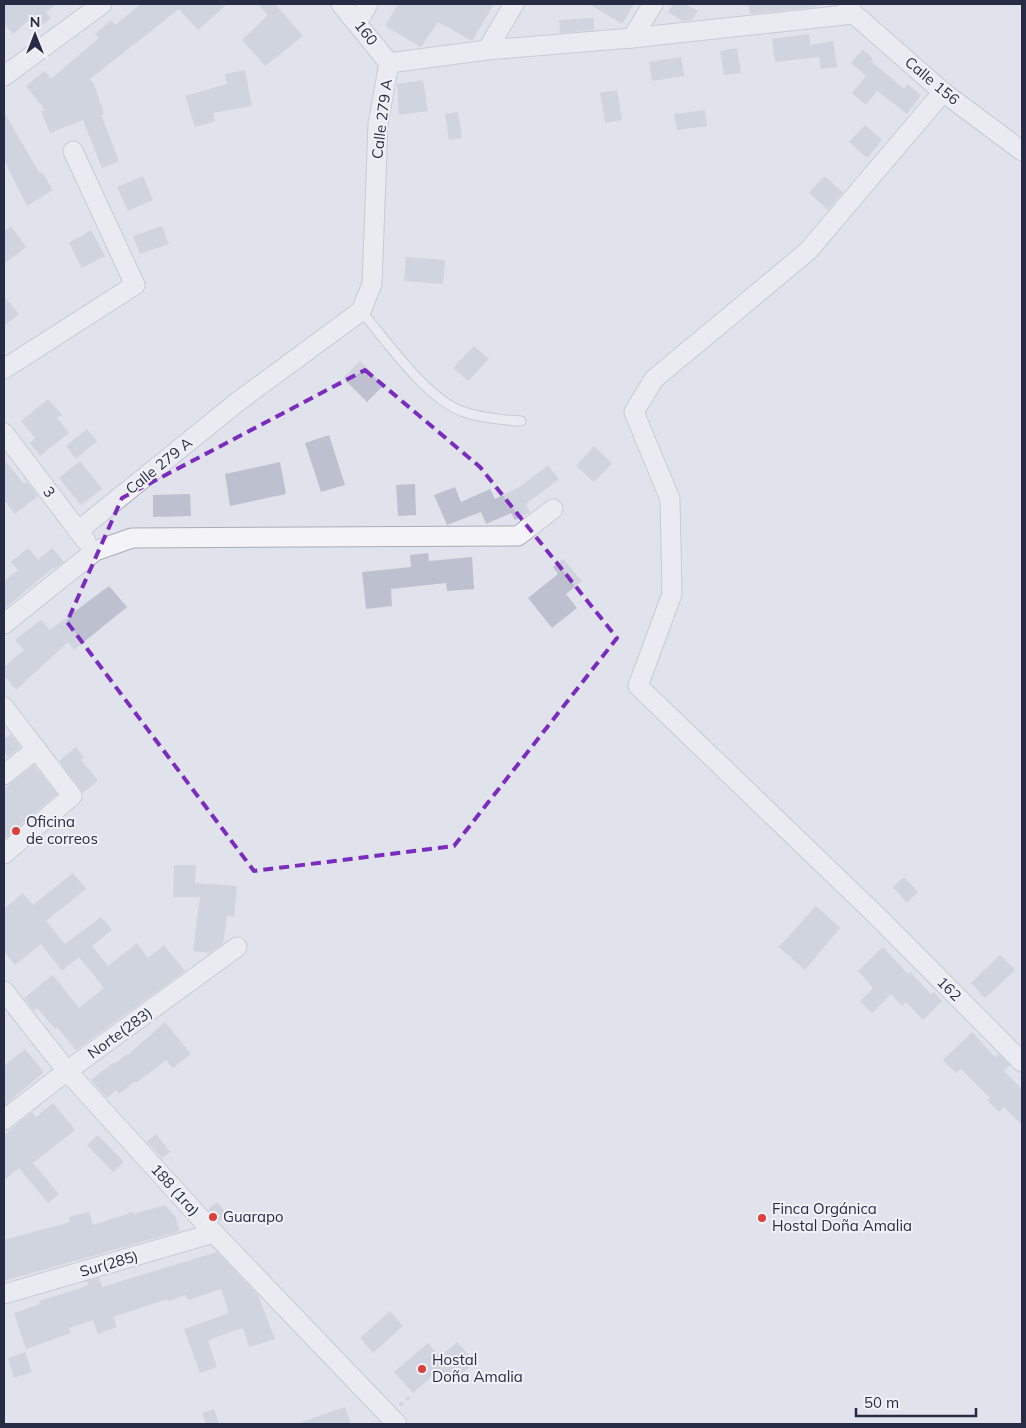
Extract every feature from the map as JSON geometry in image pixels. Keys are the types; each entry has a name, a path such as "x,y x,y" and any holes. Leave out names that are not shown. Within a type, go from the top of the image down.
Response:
{"street":[{"path":"4,76 102,4"},
{"name":"160","path":"342,4 358,21 389,63"},
{"path":"358,21 368,4"},
{"path":"487,50 514,4"},
{"path":"632,38 653,4"},
{"name":"Calle 279 A","path":"78,531 240,400 361,311 372,284 378,124 389,63 487,50 632,38 851,9"},
{"name":"Calle 156","path":"851,9 943,92 1022,151"},
{"name":"162","path":"943,92 808,250 654,379 634,412 670,499 672,594 638,686 876,915 1022,1062"},
{"path":"4,369 135,285 73,151"},
{"name":"3","path":"4,433 95,551"},
{"path":"4,624 95,551 132,538 518,536 553,509"},
{"path":"4,707 72,796 4,854"},
{"path":"4,776 36,749"},
{"name":"Norte(283)","path":"4,1120 67,1071 237,947"},
{"name":"188 (1ra)","path":"4,991 67,1071 214,1233 397,1424"},
{"name":"Sur(285)","path":"4,1294 214,1233"}],"lane":[{"path":"361,311 425,385 439,398 460,410 477,416 521,421"}],"highlighted area":[{"path":"365,370 480,467 617,638 454,846 254,871 67,622 122,498"}],"building":[{"path":"4,4 57,4 46,12 51,18 40,27 32,17 13,34 4,24"},
{"path":"141,4 227,4 198,30 179,9 90,79 94,84 104,114 101,115 119,161 102,168 83,120 50,133 41,111 45,110 26,86 45,71 51,79 99,38 95,34 111,20 115,25"},
{"path":"258,4 275,4 303,36 265,66 242,40 268,15"},
{"path":"398,4 494,4 472,41 438,22 421,47 385,26"},
{"path":"589,4 634,4 622,24"},
{"path":"673,4 686,4 698,11 692,20 683,21 668,12"},
{"path":"748,4 822,4 816,7 750,14"},
{"path":"594,18 594,30 560,33 559,20"},
{"path":"809,34 810,45 833,41 837,67 821,69 819,57 775,62 772,39"},
{"path":"737,48 741,73 724,75 720,51"},
{"path":"863,49 873,59 871,61 904,89 907,84 921,95 907,114 877,91 866,105 852,93 866,76 851,63"},
{"path":"681,57 684,76 652,81 649,62"},
{"path":"245,70 252,106 213,113 215,121 195,127 185,96 227,84 225,74"},
{"path":"423,80 428,111 399,115 397,84"},
{"path":"617,90 622,120 605,123 600,93"},
{"path":"705,110 707,126 677,130 674,114"},
{"path":"4,112 40,174 42,172 53,190 27,206 4,160"},
{"path":"458,112 462,138 449,140 445,114"},
{"path":"865,125 882,140 867,158 849,142"},
{"path":"143,176 153,200 128,211 117,187"},
{"path":"824,176 843,192 828,210 809,193"},
{"path":"11,226 26,247 4,264 4,232"},
{"path":"162,226 169,244 140,254 133,236"},
{"path":"91,230 105,256 82,268 69,243"},
{"path":"406,257 445,260 443,284 404,281"},
{"path":"4,296 19,314 4,326"},
{"path":"474,346 489,359 468,381 453,368"},
{"path":"360,361 384,385 367,402 343,378"},
{"path":"48,399 62,415 57,418 69,433 40,456 30,443 35,438 21,421"},
{"path":"87,429 97,441 76,459 66,446"},
{"path":"329,435 345,485 321,492 305,443"},
{"path":"594,446 612,463 594,482 576,466"},
{"path":"4,459 24,484 27,482 38,496 15,514 4,500"},
{"path":"80,461 102,489 81,505 59,478"},
{"path":"280,462 286,494 230,506 225,474"},
{"path":"548,465 559,479 526,504 530,512 515,520 511,513 486,524 481,512 447,525 434,495 455,487 461,502 490,489 495,499 521,486"},
{"path":"415,484 416,515 398,516 396,485"},
{"path":"190,494 191,516 153,517 153,495"},
{"path":"28,548 38,560 52,548 64,562 53,568 4,609 4,581 18,570 11,562"},
{"path":"428,553 429,561 472,557 474,589 447,591 446,583 391,589 392,606 366,609 362,572 411,567 410,555"},
{"path":"563,559 582,581 566,594 577,608 552,628 528,598 558,574 553,567"},
{"path":"109,586 127,607 74,650 68,642 16,690 4,675 4,667 24,650 15,640 41,620 50,630"},
{"path":"11,734 20,747 8,757 4,751 4,740"},
{"path":"76,747 84,758 81,760 98,780 83,793 59,761"},
{"path":"34,765 57,794 4,839 4,789"},
{"path":"174,865 196,865 195,883 237,886 234,917 227,916 223,943 210,953 193,951 200,897 173,897"},
{"path":"73,873 86,889 46,921 65,944 101,917 112,930 92,946 108,966 137,943 148,958 164,945 185,971 76,1050 57,1027 55,1029 37,1008 34,1011 24,998 53,975 79,1008 104,988 79,957 62,971 41,944 15,965 4,951 4,909 23,893 33,905"},
{"path":"904,877 918,892 907,903 893,887"},
{"path":"816,906 840,928 805,970 779,947"},
{"path":"883,947 908,974 910,972 931,994 934,992 942,1001 923,1020 906,1002 902,1006 891,994 872,1013 860,1001 873,988 858,971"},
{"path":"1000,955 1015,970 985,998 971,983"},
{"path":"165,1022 191,1054 173,1068 166,1060 119,1094 116,1090 107,1098 91,1080 113,1063 128,1055"},
{"path":"972,1032 995,1057 998,1054 1010,1065 1004,1071 1022,1089 1022,1125 1004,1107 999,1112 987,1100 990,1098 961,1069 956,1073 943,1060"},
{"path":"25,1049 44,1072 4,1106 4,1066"},
{"path":"53,1103 75,1130 33,1163 59,1194 48,1203 19,1168 4,1180 4,1135 32,1112 36,1117"},
{"path":"156,1134 170,1152 162,1158 147,1142"},
{"path":"98,1135 124,1162 113,1172 87,1145"},
{"path":"217,1202 228,1215 219,1222 208,1209"},
{"path":"165,1205 175,1216 180,1231 4,1281 4,1240 70,1222 69,1217 89,1212 93,1225 133,1212 134,1214"},
{"path":"217,1252 258,1295 275,1339 249,1347 243,1328 214,1338 208,1341 217,1367 200,1373 184,1329 229,1313 221,1289 188,1300 186,1295 168,1301 167,1299 113,1317 117,1327 98,1334 93,1320 69,1328 71,1333 26,1349 14,1313 40,1304 39,1301 88,1285 87,1281 99,1278 102,1287"},
{"path":"390,1311 403,1326 373,1353 360,1338"},
{"path":"457,1342 475,1362 452,1382 440,1369 413,1393 394,1372 428,1343 440,1357"},
{"path":"25,1352 32,1372 14,1378 8,1358"},
{"path":"345,1407 351,1424 302,1424 302,1422"},
{"path":"214,1409 219,1424 206,1424 202,1413"}],"place":[{"name":"Oficina de correos","path":"16,831"},
{"name":"Guarapo","path":"213,1217"},
{"name":"Finca Orgánica Hostal Doña Amalia","path":"762,1218"},
{"name":"Hostal Doña Amalia","path":"422,1369"}]}
